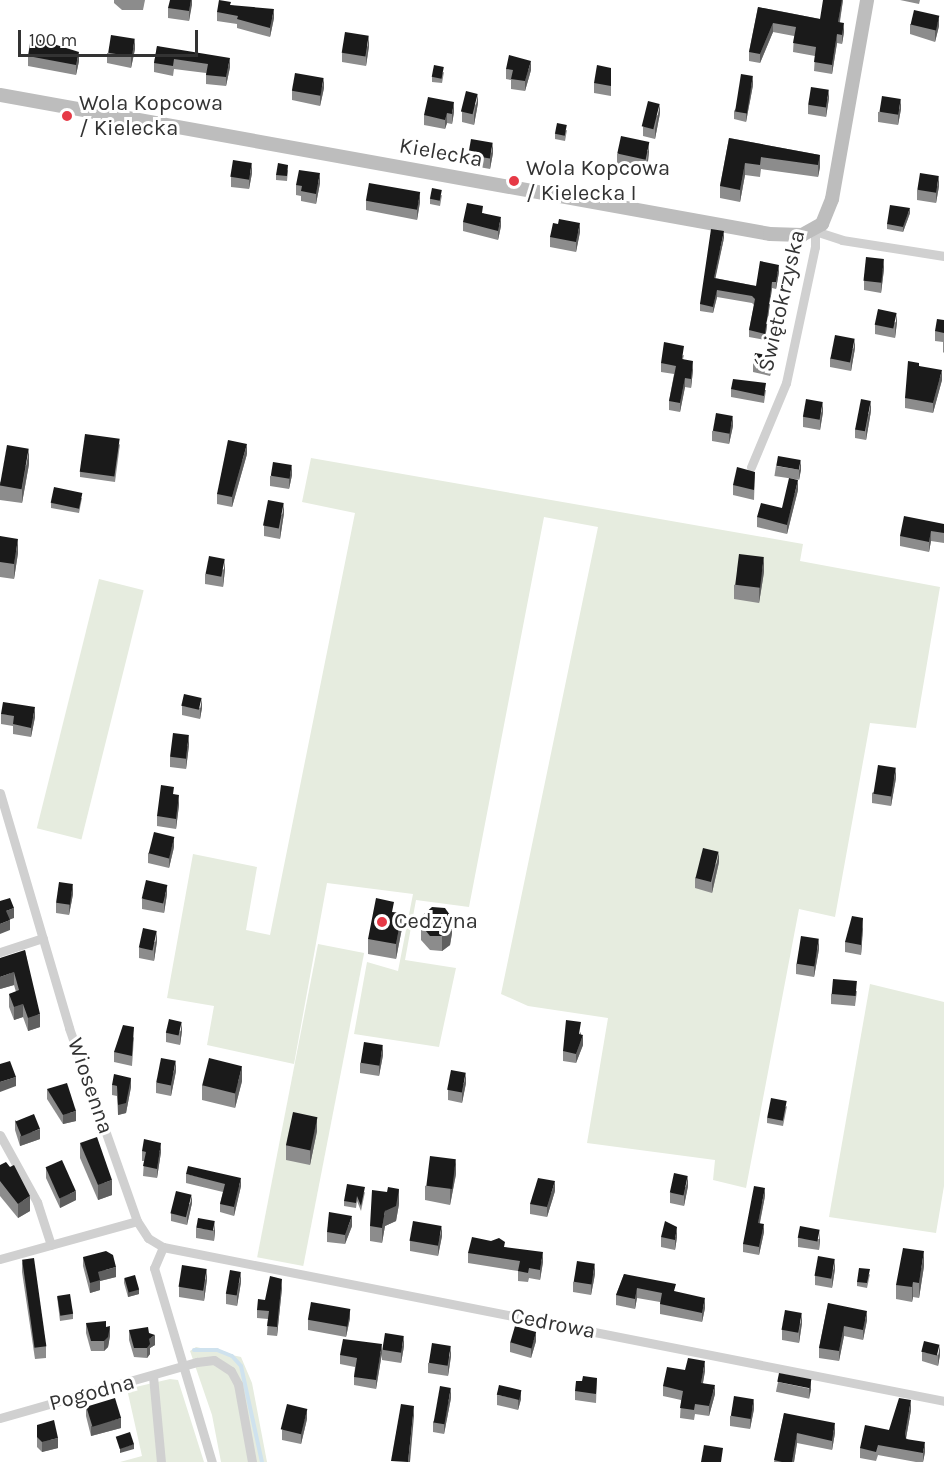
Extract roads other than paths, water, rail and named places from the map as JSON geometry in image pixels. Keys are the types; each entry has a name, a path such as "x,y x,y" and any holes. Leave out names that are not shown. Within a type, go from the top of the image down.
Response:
{"street":[{"name":"Świętokrzyska","path":"752,467 786,383 815,247 815,231 832,199 867,0"},
{"name":"Kielecka","path":"0,95 770,234 792,236 815,231 842,240 944,256"},
{"name":"Wiosenna","path":"0,793 69,1028 137,1221 148,1238 163,1247"},
{"path":"0,952 42,938"},
{"path":"0,1135 37,1202 51,1245"},
{"path":"0,1259 137,1221"},
{"path":"163,1247 154,1268 212,1462"},
{"name":"Cedrowa","path":"163,1247 944,1401"},
{"name":"Pogodna","path":"0,1418 214,1360 231,1371 238,1384 252,1462"},
{"path":"153,1376 161,1462"}],"waterway":[{"path":"194,1350 217,1350 232,1356 241,1366 262,1462"}],"place":[{"name":"Wola Kopcowa / Kielecka","path":"67,116"},
{"name":"Wola Kopcowa / Kielecka I","path":"514,181"},
{"name":"Cedzyna","path":"382,922"}]}
